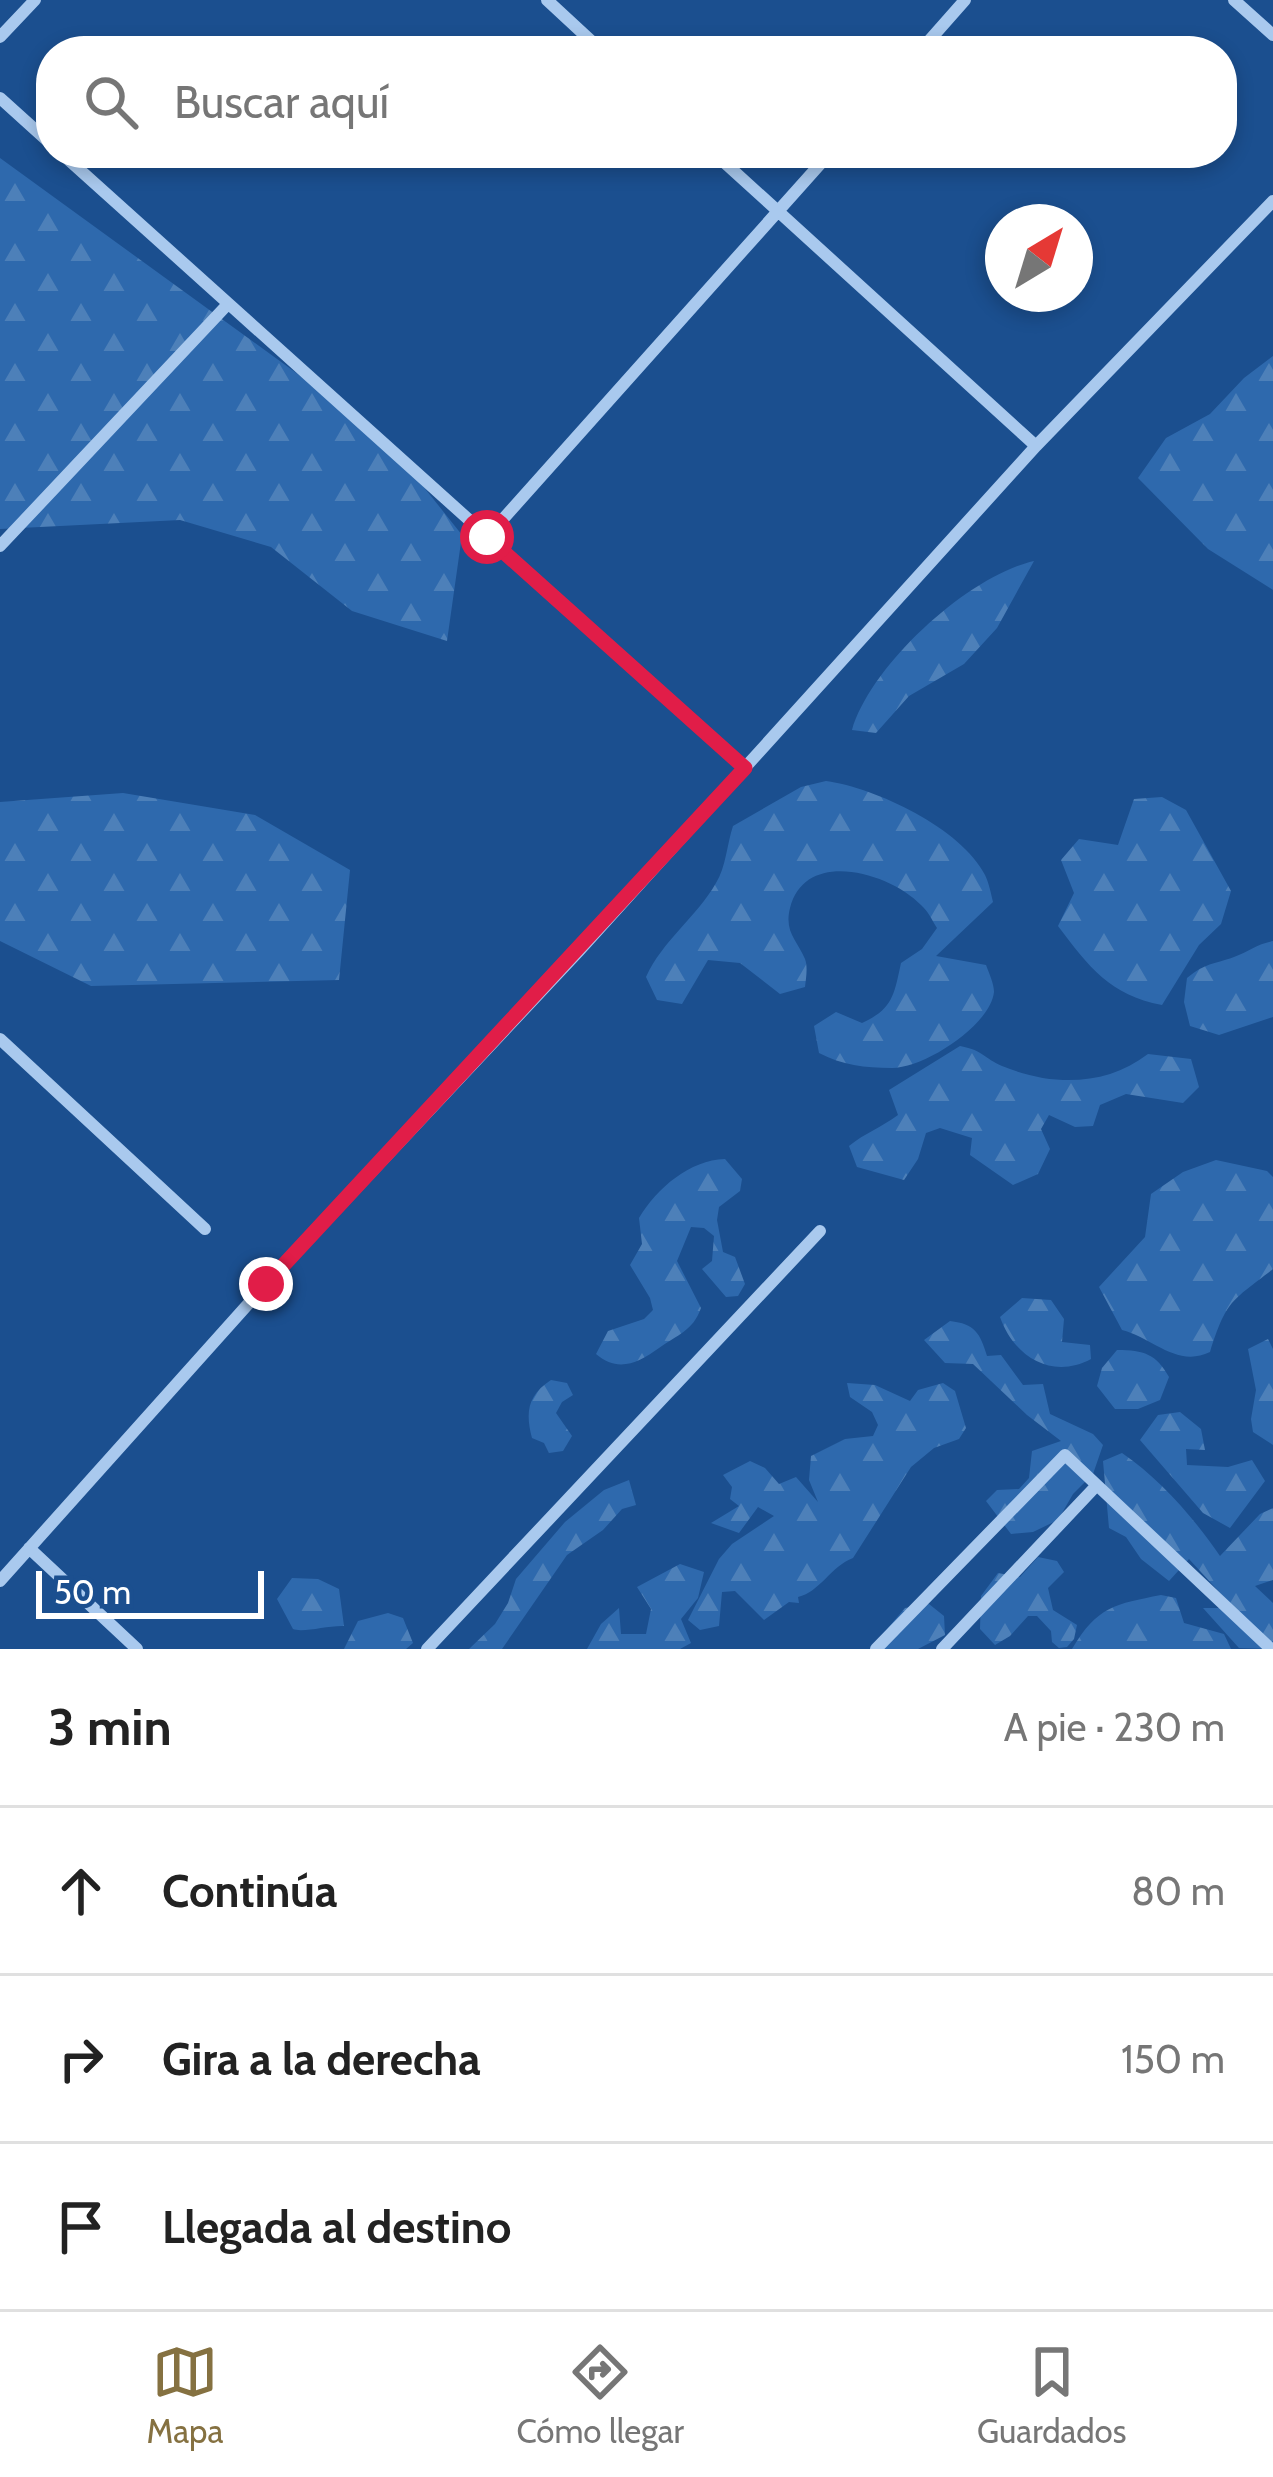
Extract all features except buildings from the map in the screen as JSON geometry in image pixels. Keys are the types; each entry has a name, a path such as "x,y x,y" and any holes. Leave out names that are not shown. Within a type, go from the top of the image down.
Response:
{"street":[{"path":"0,37 35,0"},
{"path":"547,0 586,36"},
{"path":"933,36 965,0"},
{"path":"1234,0 1273,35"},
{"path":"0,98 36,130"},
{"path":"78,168 745,768"},
{"path":"730,168 1036,446"},
{"path":"487,537 817,168"},
{"path":"0,1581 266,1284 1036,446 1273,201"},
{"path":"0,545 228,304"},
{"path":"0,1040 205,1229"},
{"path":"427,1649 820,1231"},
{"path":"876,1649 1065,1455 1271,1649"},
{"path":"942,1649 1096,1485"},
{"path":"29,1548 137,1649"}],"green space":[{"path":"0,158 383,436 462,535 447,641 352,611 271,547 180,520 0,529"},
{"path":"1273,356 1273,590 1208,549 1138,478 1166,438 1210,414"},
{"path":"1034,561 997,628 964,664 909,696 876,733 852,730 879,678 925,627 980,585"},
{"path":"826,781 892,801 937,826 973,858 989,885 993,902 936,956 986,965 994,989 990,1005 954,1043 905,1066 863,1066 819,1053 814,1026 836,1012 862,1023 880,1012 894,992 901,963 922,949 937,928 907,893 869,876 830,872 799,889 789,923 806,962 805,987 780,994 740,963 708,960 682,1004 657,1000 646,977 716,883 733,826 801,787"},
{"path":"123,793 255,815 350,870 339,980 91,986 0,941 0,802"},
{"path":"1162,797 1186,810 1231,891 1221,924 1199,945 1162,1005 1128,994 1102,977 1058,926 1074,893 1061,860 1079,839 1118,845 1134,799"},
{"path":"1273,941 1273,1017 1219,1035 1190,1026 1184,1002 1187,978 1205,966"},
{"path":"960,1046 1021,1073 1058,1080 1114,1073 1148,1054 1191,1059 1199,1087 1183,1103 1126,1094 1100,1105 1093,1126 1075,1127 1049,1115 1041,1129 1050,1149 1038,1174 1013,1185 970,1155 972,1138 940,1128 926,1133 918,1159 904,1180 857,1167 849,1146 898,1115 889,1090"},
{"path":"725,1159 742,1179 740,1191 719,1207 717,1220 723,1252 735,1257 745,1284 738,1296 726,1297 702,1269 712,1261 714,1236 704,1228 691,1227 677,1261 701,1308 694,1322 636,1362 604,1360 596,1354 608,1331 644,1319 653,1310 630,1265 642,1244 639,1218 676,1178 699,1164"},
{"path":"1216,1160 1267,1171 1273,1177 1273,1269 1232,1303 1210,1352 1187,1356 1122,1330 1099,1287 1145,1237 1151,1194 1183,1172"},
{"path":"1022,1298 1051,1300 1064,1319 1062,1342 1090,1345 1091,1359 1062,1367 1025,1353 1000,1317"},
{"path":"950,1321 975,1331 987,1356 1001,1355 1023,1385 1043,1384 1050,1414 1093,1434 1103,1445 1093,1474 1073,1494 1058,1520 1033,1532 1011,1534 986,1501 997,1490 1019,1489 1029,1478 1032,1451 1061,1441 973,1364 945,1363 924,1340"},
{"path":"1268,1339 1273,1349 1273,1445 1253,1432 1251,1419 1256,1390 1248,1349"},
{"path":"1117,1350 1142,1352 1159,1363 1169,1377 1160,1400 1138,1409 1115,1409 1097,1386 1102,1368"},
{"path":"551,1380 567,1383 573,1395 556,1413 572,1436 563,1451 549,1453 544,1443 532,1438 529,1412 537,1392"},
{"path":"847,1383 875,1385 910,1401 918,1390 943,1383 955,1391 966,1428 959,1439 934,1448 911,1467 853,1558 798,1597 799,1603 789,1602 764,1620 735,1591 722,1592 719,1626 700,1630 688,1620 719,1559 732,1544 774,1516 758,1507 739,1533 711,1523 739,1506 730,1499 732,1487 723,1475 750,1461 765,1468 779,1484 796,1477 818,1502 809,1480 811,1456 845,1439 873,1436 878,1425 872,1412 850,1397"},
{"path":"1180,1412 1201,1429 1205,1450 1186,1449 1187,1465 1228,1467 1252,1460 1265,1481 1230,1528 1203,1513 1140,1440 1158,1415"},
{"path":"1122,1453 1176,1500 1220,1556 1260,1514 1273,1508 1273,1580 1255,1586 1273,1603 1273,1649 1239,1648 1203,1608 1234,1608 1189,1559 1169,1581 1141,1559 1126,1537 1109,1528 1103,1461"},
{"path":"629,1480 636,1505 622,1509 603,1530 567,1555 502,1649 469,1649 495,1624 516,1579 565,1522 604,1490"},
{"path":"1038,1557 1057,1561 1064,1572 1048,1588 1053,1610 1077,1625 1074,1639 1059,1648 1037,1616 1028,1616 995,1645 980,1629 981,1596 998,1573 1020,1577"},
{"path":"680,1564 704,1572 698,1598 681,1619 691,1643 680,1649 587,1649 601,1624 619,1608 621,1634 646,1634 651,1609 637,1587"},
{"path":"292,1578 318,1579 339,1589 344,1626 293,1629 277,1599"},
{"path":"1161,1595 1176,1598 1184,1623 1224,1634 1231,1649 1072,1649 1099,1615"},
{"path":"929,1604 944,1616 945,1635 918,1649 870,1649 905,1608"},
{"path":"388,1613 403,1618 413,1643 406,1649 344,1649 358,1621"}],"route":[{"path":"266,1284 745,768 487,537"}]}
